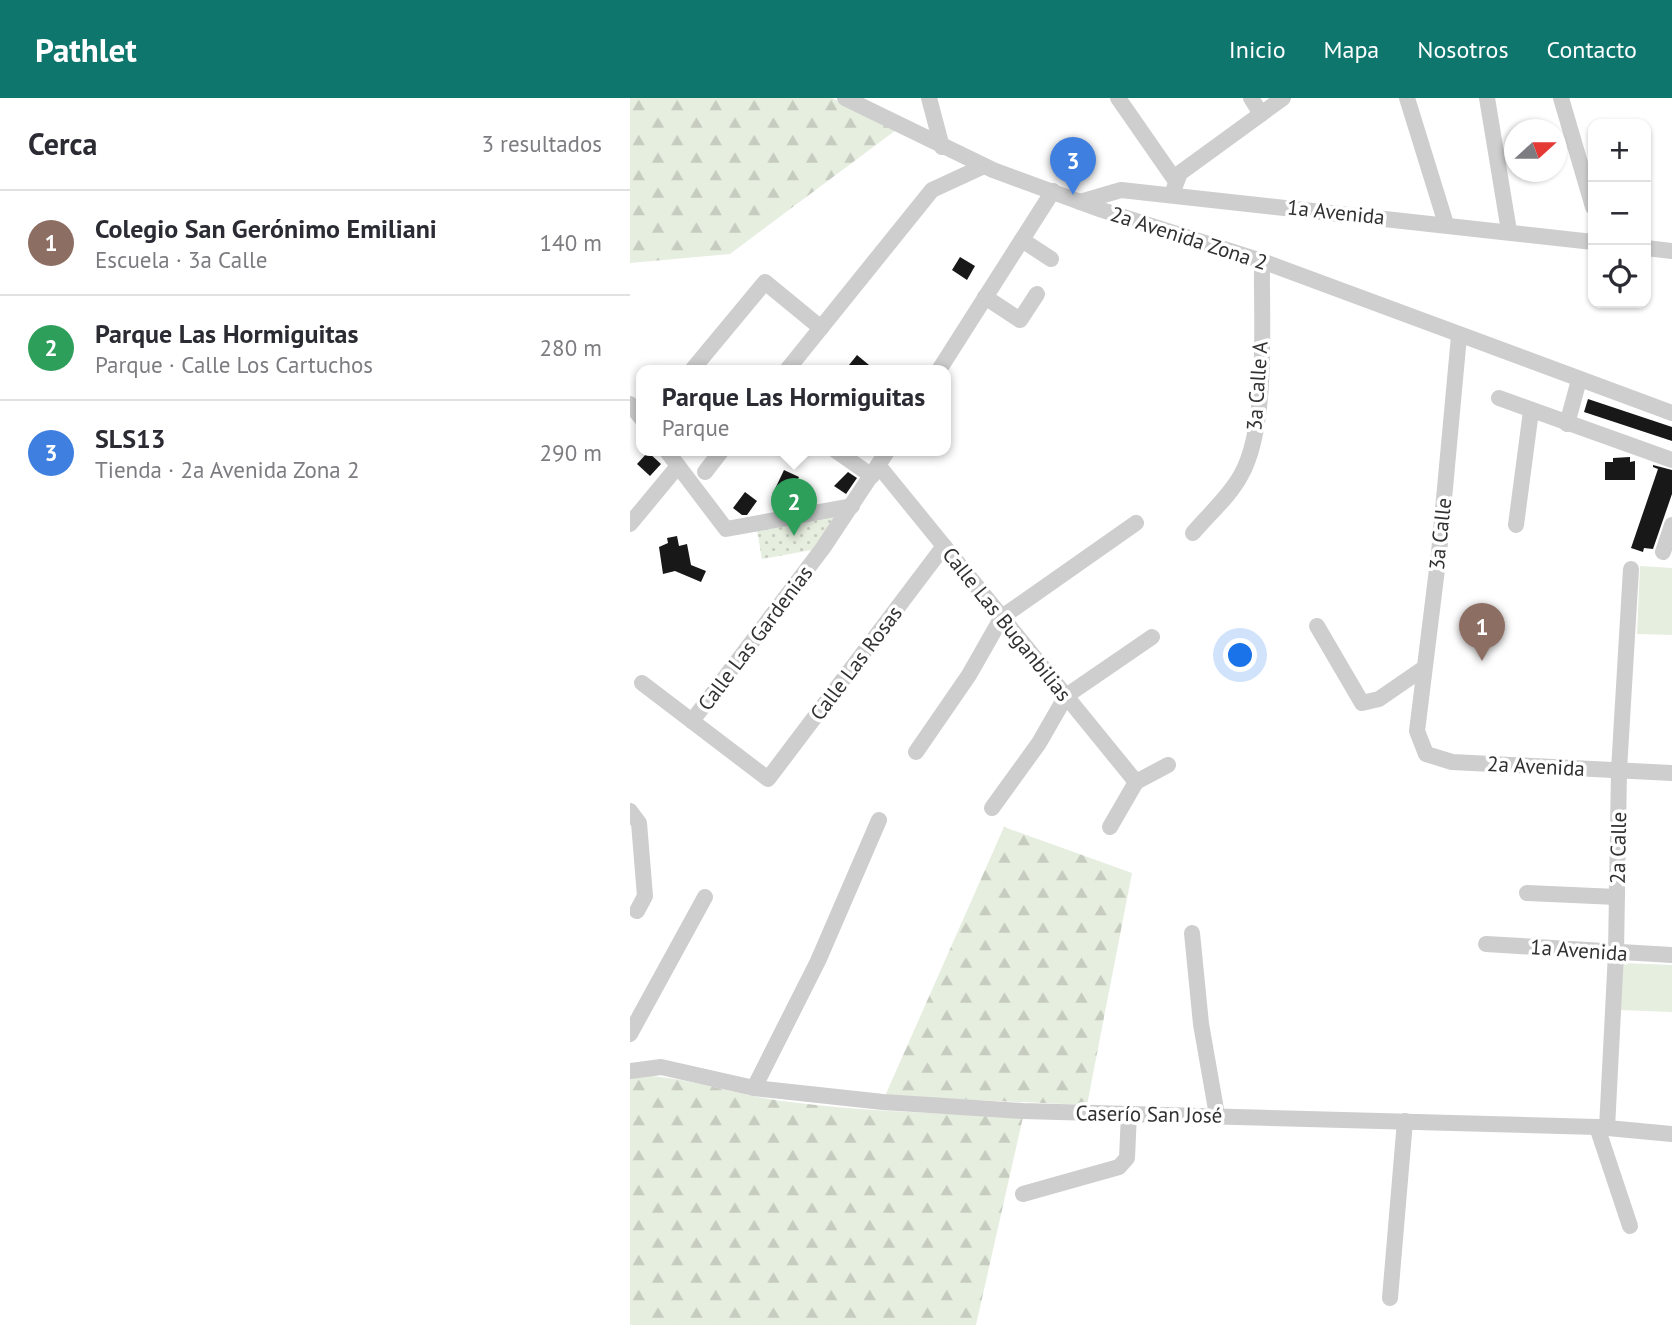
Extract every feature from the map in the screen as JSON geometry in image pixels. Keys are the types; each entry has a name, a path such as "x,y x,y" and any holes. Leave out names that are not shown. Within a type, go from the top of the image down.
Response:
{"street":[{"name":"2a Avenida Zona 2","path":"845,98 984,166 1080,202 1262,261 1459,336"},
{"path":"929,98 942,146"},
{"path":"1118,98 1173,187"},
{"path":"1251,98 1261,114"},
{"path":"1173,187 1180,173 1283,98"},
{"path":"1407,98 1446,224"},
{"path":"1487,98 1509,231"},
{"path":"1561,98 1588,190"},
{"path":"791,365 932,190 984,166"},
{"name":"1a Avenida","path":"1080,202 1121,190 1173,187 1588,241"},
{"path":"942,365 1053,191"},
{"path":"1022,240 1051,259"},
{"path":"1651,249 1672,251"},
{"name":"3a Calle A","path":"1193,533 1241,475 1252,443 1259,406 1262,261"},
{"path":"696,365 765,282 821,328"},
{"path":"985,297 1020,320 1037,294"},
{"path":"1459,336 1672,413"},
{"name":"3a Calle","path":"1417,731 1439,553 1459,336"},
{"path":"1567,424 1579,380"},
{"path":"1499,398 1672,460"},
{"path":"1517,525 1531,411"},
{"path":"670,456 726,529 852,506"},
{"path":"705,472 717,456"},
{"name":"Calle Las Buganbilias","path":"847,456 875,470 944,546 1136,782"},
{"name":"Calle Las Gardenias","path":"692,721 852,506 884,456"},
{"path":"630,524 678,466"},
{"path":"916,752 969,676 1002,617 1136,523"},
{"path":"1663,552 1672,524"},
{"name":"Calle Las Rosas","path":"692,721 768,779 944,546"},
{"name":"2a Calle","path":"1602,1127 1616,953 1619,770 1631,569"},
{"path":"1317,626 1362,703 1379,699 1424,668"},
{"path":"992,808 1038,743 1066,696 1152,637"},
{"path":"642,682 692,721"},
{"name":"2a Avenida","path":"1417,731 1426,754 1436,759 1672,773"},
{"path":"1110,827 1136,782 1168,765"},
{"path":"630,811 639,822 645,896 634,909 630,927"},
{"path":"754,1088 818,961 879,820"},
{"path":"1527,893 1617,897"},
{"path":"630,1034 705,897"},
{"path":"1192,933 1201,1024 1217,1115"},
{"name":"1a Avenida","path":"1486,944 1672,956"},
{"name":"Caserío San José","path":"630,1071 661,1067 754,1088 883,1102 1023,1111 1602,1127 1672,1134"},
{"path":"1023,1194 1119,1167 1127,1158 1129,1113"},
{"path":"1390,1298 1405,1121"},
{"path":"1602,1127 1630,1226"}],"green space":[{"path":"630,98 832,98 896,130 730,254 630,263"},
{"path":"852,506 823,548 762,559 756,524"},
{"path":"1640,566 1672,568 1672,635 1637,634"},
{"path":"1004,827 1132,873 1087,1105 885,1096"},
{"path":"1622,963 1672,965 1672,1012 1620,1010"},
{"path":"630,1075 688,1081 763,1098 812,1105 1023,1117 976,1325 630,1325"}],"building":[{"path":"960,257 975,266 967,280 952,270"},
{"path":"857,355 869,365 849,365"},
{"path":"1588,399 1672,427 1672,441 1584,412"},
{"path":"644,456 652,456 661,464 650,476 637,464"},
{"path":"1630,457 1630,462 1635,461 1635,480 1605,480 1605,462 1613,462 1613,458"},
{"path":"1653,465 1672,470 1672,494 1653,549 1644,548 1643,552 1631,548 1658,469"},
{"path":"784,470 799,477 794,488 798,490 794,498 775,489"},
{"path":"848,472 857,478 846,494 834,486"},
{"path":"745,492 757,501 747,515 742,515 733,508"},
{"path":"677,536 679,546 687,544 691,565 706,571 701,582 675,571 663,574 659,547 668,543 667,538"}],"place":[{"name":"SLS13","path":"1073,195"},
{"name":"Parque Las Hormiguitas","path":"794,536"},
{"name":"Colegio San Gerónimo Emiliani","path":"1482,661"}]}
